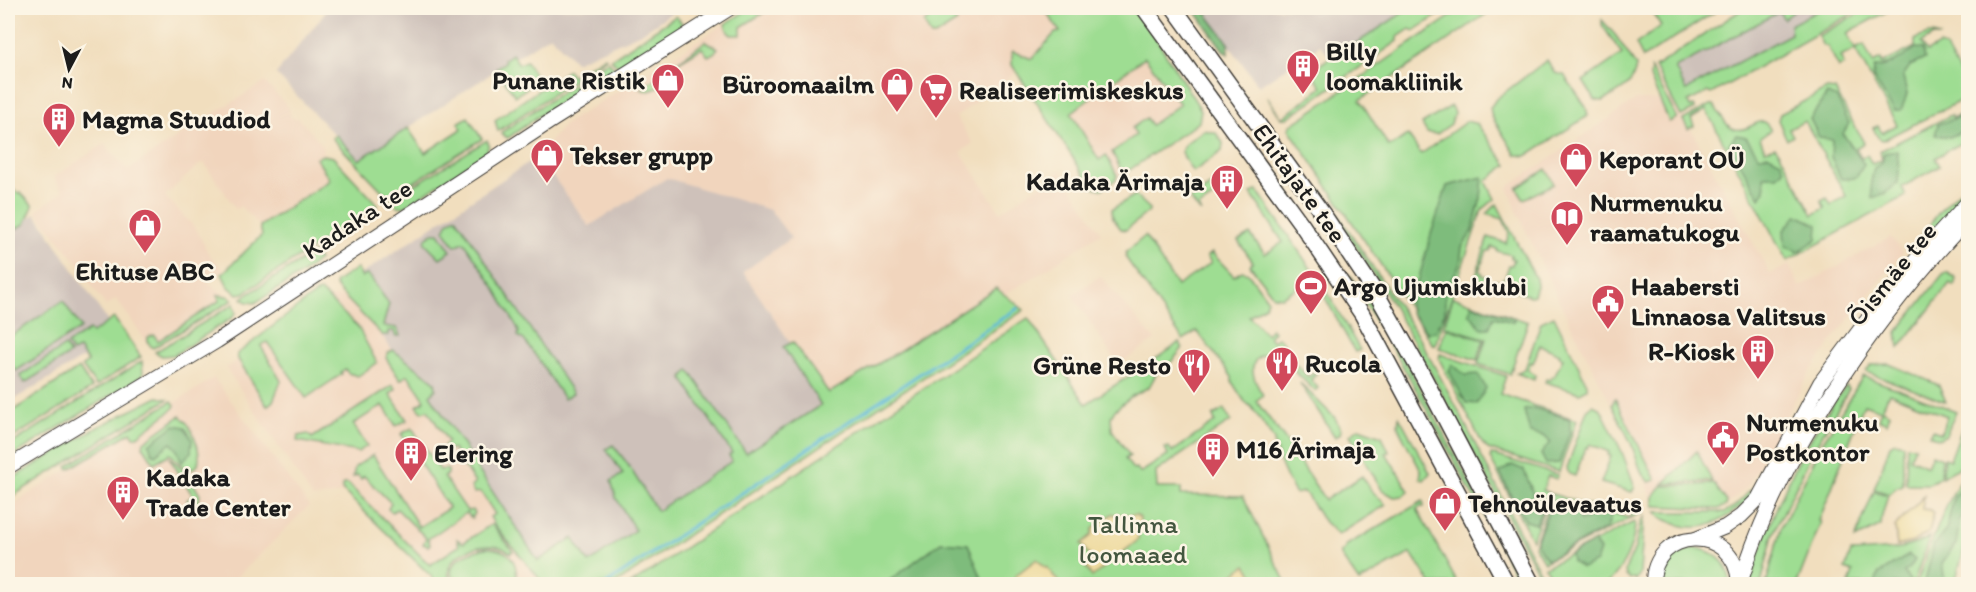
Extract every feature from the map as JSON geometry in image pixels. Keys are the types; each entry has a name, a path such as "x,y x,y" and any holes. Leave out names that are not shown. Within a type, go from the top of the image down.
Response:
{"main road":[{"name":"Kadaka tee","path":"8,467 217,341 622,74 730,8"},
{"name":"Ehitajate tee","path":"1144,8 1302,225 1362,314 1507,585"},
{"name":"Ehitajate tee","path":"1174,8 1324,217 1379,298 1425,378 1532,585"},
{"name":"Õismäe tee","path":"1655,568 1671,547 1725,527 1755,504 1820,383 1877,307 1968,202"},
{"name":"Õismäe tee","path":"1739,585 1765,520 1820,411 1888,314 1935,254 1968,219"},
{"path":"1696,539 1713,542 1727,552 1736,566 1739,585"},
{"path":"1641,585 1655,568"},
{"path":"1653,585 1655,568"}],"shaded area":[{"path":"329,8 679,8 641,33 575,62 550,35 359,160 276,74"},
{"path":"750,8 1044,8 1061,32 1101,8 1200,117 1099,191 1016,72 956,117 973,143 961,152 1000,212 1061,171 1101,233 1039,274 828,399 743,272 667,178 589,227 538,156 565,124"},
{"path":"1202,8 1422,8 1336,64 1320,45 1259,86"},
{"path":"1748,8 1859,8 1676,108 1655,70"},
{"path":"265,82 289,108 291,118 298,118 322,144 323,154 333,157 345,170 260,226 240,206 236,209 204,163 200,164 165,196 197,230 208,253 224,270 208,282 232,300 152,349 116,299 106,306 80,269 81,267 36,211 63,192 54,177 104,144 128,170"},
{"path":"1636,100 1675,100 1770,274 1789,265 1800,287 1891,237 1903,252 1838,333 1809,374 1748,486 1726,506 1718,509 1655,506 1631,443 1564,311 1518,214 1508,187"},
{"path":"538,156 589,226 667,178 770,210 791,238 743,272 828,399 562,584 547,584 355,297 354,279"},
{"path":"36,214 118,337 8,403 8,231"},
{"path":"1100,276 1155,340 1118,365 1072,295"},
{"path":"327,297 355,297 547,584 444,584 350,492 313,498 226,368"},
{"name":"Kadaka Trade Center","path":"214,378 309,506 230,584 8,584 8,507"}],"green space":[{"path":"750,8 771,8 741,27 741,35 731,35 725,24"},
{"path":"945,8 950,8 957,22 935,36 931,36 924,23"},
{"path":"1044,8 1047,10 1050,8 1133,8 1157,40 1201,110 1199,122 1125,173 1122,172 1112,152 1136,135 1132,128 1146,118 1151,125 1180,104 1145,57 1071,113 1099,160 1106,155 1117,175 1116,179 1102,189 1092,187 1012,65 1012,51 1032,59 1055,33 1060,32"},
{"path":"1193,8 1202,8 1229,43 1228,54 1223,50"},
{"path":"1410,8 1449,8 1414,31 1410,29 1398,37 1398,41 1287,118 1281,118 1267,96 1283,117 1322,87 1311,71"},
{"path":"1463,8 1495,8 1360,100 1389,147 1408,135 1421,154 1467,121 1477,124 1507,165 1486,181 1495,199 1482,210 1435,345 1433,345 1289,129 1290,126"},
{"path":"1650,8 1721,8 1643,58 1636,44 1661,26"},
{"path":"1744,8 1793,8 1793,12 1784,19 1779,12 1675,68 1686,90 1791,34 1790,25 1823,8 1834,10 1862,8 1711,94 1707,92 1688,102 1690,107 1694,106 1695,109 1681,116 1655,67"},
{"path":"1868,8 1893,8 1847,33 1855,49 1864,45 1873,63 1881,59 1881,64 1915,47 1915,40 1933,34 1939,36 1933,36 1921,43 1927,52 1939,45 1945,47 1968,88 1968,97 1883,140 1879,139 1873,128 1878,126 1882,133 1897,125 1855,50 1840,57 1844,65 1839,68 1827,46 1823,46 1818,36"},
{"path":"676,16 682,23 680,29 620,68 611,59"},
{"path":"1602,20 1636,66 1629,84 1603,101 1595,100 1583,81 1622,54 1602,25"},
{"path":"706,41 718,48 708,56 702,48 673,66"},
{"path":"1916,48 1923,49 1925,59 1910,66 1903,76 1907,94 1901,111 1894,111 1873,77 1874,67 1890,64"},
{"path":"512,54 519,64 526,61 536,77 533,84 515,96 496,68"},
{"path":"604,57 606,58 498,131 495,120 568,70 572,76"},
{"path":"1547,60 1555,73 1564,75 1586,107 1588,116 1526,156 1516,155 1492,117 1490,108 1496,99"},
{"path":"608,61 616,70 543,113 508,138 501,134 502,132"},
{"path":"1651,69 1677,118 1669,122 1650,77"},
{"path":"667,70 672,78 653,90 641,89"},
{"path":"1827,89 1835,90 1864,143 1856,148 1861,158 1867,155 1872,164 1882,160 1880,151 1951,115 1953,118 1962,114 1961,111 1968,107 1968,139 1935,158 1940,166 1902,187 1906,196 1787,261 1706,110 1691,119 1694,126 1688,129 1683,120 1714,105 1728,126 1738,130 1758,122 1765,122 1771,130 1760,138 1765,150 1775,147 1780,153 1813,215 1825,208 1821,201 1827,198 1831,205 1846,196 1805,121 1789,129 1793,136 1787,140 1778,120 1780,114"},
{"path":"1827,94 1837,98 1849,123 1843,134 1864,164 1856,178 1841,179 1831,157 1832,140 1819,137 1810,119"},
{"path":"1451,106 1454,113 1451,124 1437,134 1427,133 1422,124"},
{"path":"1968,110 1968,129 1950,137 1935,135 1938,124 1962,116"},
{"path":"468,117 482,139 389,198 332,138 336,135 359,160 408,128 425,153 462,129 458,123"},
{"path":"1204,130 1216,133 1223,143 1222,151 1193,172 1183,157 1183,148"},
{"path":"1736,135 1746,137 1759,156 1769,155 1781,161 1784,170 1777,176 1764,176 1765,190 1760,198 1729,144"},
{"path":"487,140 489,145 486,152 405,207 397,206 391,201 403,192"},
{"path":"1897,151 1898,183 1884,194 1872,198 1871,182 1874,168 1882,163 1884,153"},
{"path":"323,155 333,157 378,205 244,293 237,294 228,286 222,274 262,235 260,226 330,180 316,158"},
{"path":"1546,169 1554,184 1524,199 1517,188"},
{"path":"1233,171 1243,187 1237,191 1232,185 1199,207 1200,212 1190,199"},
{"path":"1483,177 1481,198 1472,232 1462,247 1460,265 1445,290 1445,312 1436,331 1428,333 1411,313 1409,296 1419,278 1447,186"},
{"path":"1968,182 1968,194 1930,234 1922,235 1940,211"},
{"path":"8,186 20,192 33,206 25,224 8,233"},
{"path":"1257,190 1320,282 1302,293 1298,287 1282,297 1273,296 1250,265 1253,262 1238,241 1250,234 1265,254 1283,242 1251,194"},
{"path":"1322,190 1415,331 1457,408 1546,584 1424,360 1391,302 1320,191"},
{"path":"1135,195 1149,208 1149,211 1126,230 1121,229 1113,218 1112,209"},
{"path":"1497,204 1536,279 1537,286 1534,295 1530,296 1495,284 1496,280 1501,282 1505,278 1509,265 1512,265 1514,259 1511,255 1492,247 1490,251 1487,251 1479,271 1487,277 1485,281 1475,278 1488,237 1506,243 1509,233 1503,219 1487,214"},
{"path":"1797,215 1818,225 1817,239 1798,252 1785,246 1784,230"},
{"path":"456,217 573,393 564,399 538,359 524,340 518,336 517,327 496,290 464,242 455,246 444,230 448,222"},
{"path":"433,233 439,233 451,251 440,258 425,243 426,238"},
{"path":"1145,236 1177,286 1211,263 1207,256 1212,253 1234,276 1242,271 1248,273 1267,299 1265,306 1249,316 1266,334 1271,329 1274,332 1269,337 1273,341 1278,337 1284,343 1280,348 1308,377 1314,372 1316,374 1311,380 1318,388 1315,391 1281,358 1269,353 1261,356 1253,365 1256,383 1263,395 1256,401 1287,442 1325,500 1362,476 1371,490 1386,505 1338,535 1321,518 1306,494 1303,492 1296,494 1282,468 1274,440 1251,406 1246,404 1232,382 1232,377 1197,331 1183,340 1126,258 1126,252"},
{"path":"313,253 319,260 303,273 255,303 247,302 242,298"},
{"path":"357,268 362,277 368,274 389,304 383,326 397,328 400,336 395,336 394,331 388,331 388,335 382,335 335,285"},
{"path":"1947,272 1956,279 1954,286 1950,283 1899,348 1897,332"},
{"path":"1351,276 1380,318 1412,373 1523,584 1520,584 1408,375 1350,278"},
{"path":"996,288 1024,310 615,584 544,584 496,527 490,517 495,514 481,492 474,493 471,487 475,483 453,449 445,449 444,446 448,442 428,410 422,412 417,406 425,400 408,375 400,380 386,358 393,350 435,382 436,389 430,395 471,457 480,453 486,461 477,468 538,561 573,538 589,563 635,530 616,498 611,481 623,474 606,449 613,445 657,511 732,461 729,455 732,453 682,378 689,370 746,453 821,405 783,347 793,342 829,393 893,355"},
{"path":"1326,290 1360,350 1355,352 1322,292"},
{"path":"320,291 358,327 377,363 358,376 348,373 345,369 341,372 342,374 306,398 267,342 261,346 281,381 273,401 267,406 237,354"},
{"path":"218,295 227,296 233,300 153,348 149,344 148,337 154,335 158,341 219,301"},
{"path":"1453,297 1528,322 1510,374 1478,364 1486,339 1444,326"},
{"path":"63,301 81,328 16,371 8,359 8,338"},
{"path":"234,304 236,313 232,318 174,355 162,356 155,352"},
{"path":"1472,305 1515,318 1513,322 1494,317 1489,328 1481,328 1469,313"},
{"path":"1554,316 1587,384 1587,389 1580,393 1545,382 1546,379 1551,380 1552,376 1554,377 1563,358 1559,356 1560,354 1540,345 1528,370 1535,375 1534,380 1516,373 1525,369 1541,322"},
{"path":"114,318 141,357 96,386 82,366 88,362 79,349 72,352 67,344 89,330 92,333"},
{"name":"Tallinna loomaaed","path":"1028,318 1086,404 1179,342 1183,348 1172,361 1158,371 1149,387 1132,396 1115,410 1111,417 1112,430 1130,456 1125,459 1133,469 1136,468 1140,473 1168,455 1165,448 1169,447 1172,452 1215,422 1213,416 1224,409 1231,421 1156,472 1157,488 1181,488 1181,495 1243,496 1286,583 979,584 941,542 885,584 631,584"},
{"path":"1446,328 1484,340 1477,360 1439,348"},
{"path":"65,346 70,354 25,383 20,376"},
{"path":"1440,354 1506,376 1500,394 1577,420 1559,472 1488,449 1482,443 1439,359"},
{"path":"142,361 143,374 139,378 8,459 8,446"},
{"path":"1452,364 1465,375 1478,374 1486,388 1477,404 1466,403 1449,371"},
{"path":"1889,364 1939,385 1946,402 1866,372 1871,365"},
{"path":"79,368 92,388 8,441 8,414"},
{"path":"1863,376 1956,411 1946,435 1939,439 1929,435 1932,430 1941,433 1947,416 1889,393 1882,410 1890,414 1887,423 1878,419 1881,410 1864,404 1819,521 1821,522 1798,581 1799,584 1766,584 1781,528 1823,442"},
{"path":"1300,383 1335,418 1341,430 1340,434 1335,437"},
{"path":"393,385 396,389 390,394 407,420 396,426 383,405 353,424 367,446 358,452 297,441 298,436 308,434 312,438"},
{"path":"1846,386 1849,389 1814,449 1773,534 1761,584 1749,584 1777,506 1789,481 1815,431"},
{"path":"158,397 168,399 8,499 8,481 98,427"},
{"path":"1615,398 1656,480 1649,482 1642,474 1631,443 1612,405"},
{"path":"172,401 175,405 173,409 136,437 131,432 69,469 67,466"},
{"path":"1593,405 1601,409 1622,452 1635,487 1632,492 1601,483 1611,456 1608,455 1609,452 1590,444 1588,448 1586,447 1575,476 1569,474 1567,468 1587,410"},
{"path":"1534,408 1570,419 1570,432 1559,463 1546,464 1541,454 1550,442 1544,436 1530,433 1524,410"},
{"path":"1967,415 1968,463 1942,477 1944,458 1950,460"},
{"path":"180,416 192,431 199,453 198,465 189,471 170,454 154,463 143,446 144,442"},
{"path":"1399,416 1430,473 1424,480 1420,479 1421,471 1400,431"},
{"path":"175,425 185,427 192,439 191,452 182,462 176,448 171,443 155,455 149,444"},
{"path":"412,428 440,470 448,470 448,474 444,477 467,511 473,510 475,513 472,518 466,513 428,539 430,544 428,546 423,544 426,538 397,509 392,512 388,509 391,503 364,476 361,479 358,475 353,477 355,467 373,455 419,527 449,508 401,434"},
{"path":"1359,428 1382,436 1389,452 1386,453 1409,491 1403,496 1394,497 1382,490 1350,435"},
{"path":"1895,442 1903,444 1903,485 1889,494 1874,489 1890,445"},
{"path":"1907,445 1915,447 1910,458 1927,466 1932,454 1942,458 1940,477 1929,484 1906,484"},
{"path":"1697,451 1712,481 1663,484"},
{"path":"1491,454 1558,475 1557,479 1548,476 1543,490 1550,493 1532,540 1490,458"},
{"path":"169,457 187,472 200,495 198,503 191,507 187,500 193,496"},
{"path":"1512,465 1524,470 1534,496 1546,499 1536,524 1526,521 1500,472"},
{"path":"1968,469 1968,535 1956,579 1953,584 1916,584 1945,510"},
{"path":"1968,478 1968,509 1960,520 1956,544 1942,563 1945,581 1941,584 1929,584 1925,581 1934,545 1946,530 1954,497"},
{"path":"343,484 348,484 430,565 459,546 457,539 463,543 492,524 513,551 510,553 490,546 466,551 450,565 449,574 453,584 436,584 432,577 342,490"},
{"path":"1714,484 1727,502 1726,506 1718,509 1655,506 1655,495 1662,486"},
{"path":"1751,490 1751,498 1743,505 1707,526 1687,527 1676,524 1662,518 1656,512 1725,512 1735,506"},
{"path":"1874,491 1888,495 1881,526 1855,539"},
{"path":"1552,494 1629,518 1636,508 1641,508 1643,512 1544,562 1534,546"},
{"path":"1553,500 1577,512 1580,521 1602,513 1611,516 1607,528 1547,560 1536,543"},
{"path":"1423,501 1424,507 1417,509 1458,584 1431,584 1411,553 1359,582 1341,556 1345,546"},
{"path":"1644,517 1640,573 1636,580 1630,579 1626,576 1625,570 1635,548"},
{"path":"1634,522 1634,533 1627,557 1607,584 1554,584 1545,567"},
{"path":"1930,537 1913,584 1849,584 1853,572 1845,569 1851,552 1901,548"},
{"path":"941,542 968,544 984,584 885,584"},
{"path":"1594,542 1600,550 1596,562 1582,568 1572,562 1571,554"},
{"path":"485,548 501,550 511,557 516,568 517,584 457,584 451,574 454,563 463,556"},
{"path":"1698,548 1721,560 1728,571 1730,584 1662,584 1665,569 1672,558 1683,551"},
{"path":"1909,555 1915,560 1904,572 1912,584 1875,584 1878,574"}],"sand":[{"path":"1924,496 1922,509 1931,510 1934,513 1929,532 1913,542 1897,546 1895,527"},
{"path":"1112,514 1136,515 1140,518 1138,540 1092,577 1085,566 1093,560 1081,544 1092,535 1093,529"},
{"path":"1037,559 1047,567 1060,584 1013,584 1016,575"},
{"path":"1246,565 1259,584 1223,584 1226,580"}],"waterway":[{"path":"606,584 1018,308"}],"place":[{"name":"Billy loomakliinik","path":"1303,95"},
{"name":"Punane Ristik","path":"668,109"},
{"name":"Büroomaailm","path":"897,113"},
{"name":"Realiseerimiskeskus","path":"936,119"},
{"name":"Magma Stuudiod","path":"59,148"},
{"name":"Tekser grupp","path":"547,184"},
{"name":"Keporant OÜ","path":"1576,188"},
{"name":"Kadaka Ärimaja","path":"1227,210"},
{"name":"Nurmenuku raamatukogu","path":"1567,246"},
{"name":"Ehituse ABC","path":"145,254"},
{"name":"Argo Ujumisklubi","path":"1311,315"},
{"name":"Haabersti Linnaosa Valitsus","path":"1608,330"},
{"name":"R-Kiosk","path":"1758,380"},
{"name":"Rucola","path":"1282,392"},
{"name":"Grüne Resto","path":"1194,394"},
{"name":"Nurmenuku Postkontor","path":"1723,466"},
{"name":"M16 Ärimaja","path":"1213,478"},
{"name":"Elering","path":"411,482"},
{"name":"Kadaka Trade Center","path":"123,521"},
{"name":"Tehnoülevaatus","path":"1445,532"}]}
